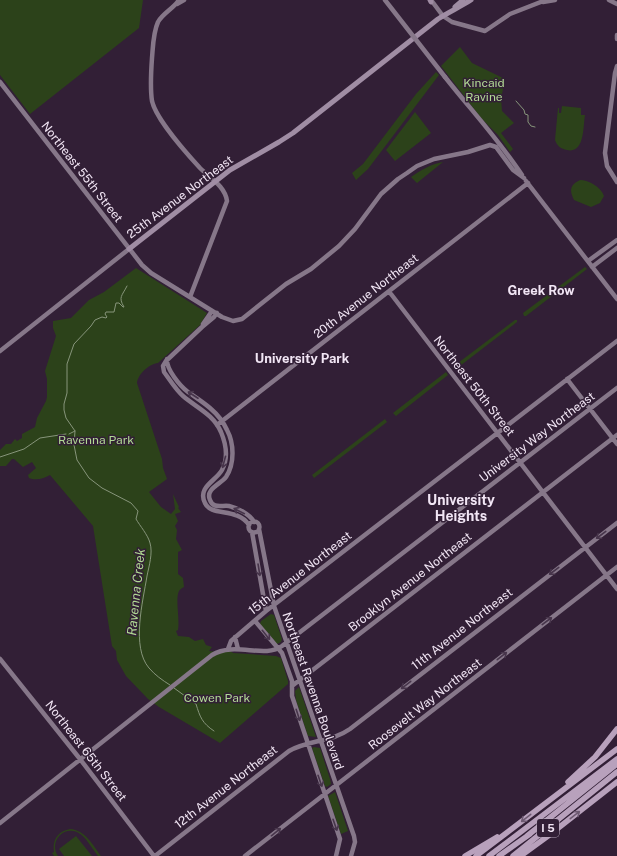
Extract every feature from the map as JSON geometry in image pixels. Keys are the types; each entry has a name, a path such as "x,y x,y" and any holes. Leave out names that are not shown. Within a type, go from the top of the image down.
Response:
{"highway":[{"path":"546,802 595,757 617,729"},
{"name":"I 5","path":"476,856 507,834 546,802 617,749"},
{"path":"489,856 617,759"},
{"path":"527,836 617,764"},
{"name":"I 5","path":"513,856 617,772"},
{"path":"518,856 522,855 548,836 617,783"},
{"path":"499,856 574,803 583,800"},
{"path":"465,856 494,838 507,834"}],"main road":[{"path":"184,0 178,2 162,16 157,26 152,49 152,102 157,114 190,157 215,181 226,195 227,201 190,297"},
{"path":"384,0 513,162 617,299"},
{"path":"431,0 443,16 452,22 485,31 510,14 546,0"},
{"name":"25th Avenue Northeast","path":"0,351 215,181 240,164 285,139 463,0"},
{"name":"25th Avenue Northeast","path":"454,8 462,6 471,0"},
{"path":"541,2 555,0"},
{"path":"609,0 617,4"},
{"path":"617,66 605,153 607,166 617,182"},
{"name":"Northeast 55th Street","path":"0,82 129,249 148,270 229,320 235,321 242,319 286,284 311,269 339,246 355,229 381,194 398,179 417,166 434,159 492,145 498,149 513,170 524,178"},
{"name":"20th Avenue Northeast","path":"217,425 528,183"},
{"path":"588,262 617,240"},
{"path":"606,248 610,253"},
{"path":"592,266 617,248"},
{"name":"Northeast 50th Street","path":"388,292 392,294 617,589"},
{"path":"167,360 168,368 184,389 206,404 222,421 228,431 231,442 232,459 226,477 210,492 210,500 216,506 230,507 254,519 259,525 259,529 256,532 252,532 249,529 249,525 244,520 230,513 217,512 209,508 203,499 205,488 219,474 224,466 226,458 225,444 217,425 206,412 179,392 163,370 163,364 167,360 202,327 214,312"},
{"name":"15th Avenue Northeast","path":"228,649 229,643 235,637 266,612 617,341"},
{"path":"567,379 590,409 615,437 617,444"},
{"name":"University Way Northeast","path":"279,649 617,388"},
{"name":"Brooklyn Avenue Northeast","path":"292,686 615,437"},
{"path":"249,525 254,519"},
{"name":"11th Avenue Northeast","path":"317,741 337,736 350,729 617,523"},
{"name":"Northeast Ravenna Boulevard","path":"259,529 274,606 317,741 354,836 355,842 351,856"},
{"name":"Northeast Ravenna Boulevard","path":"252,532 266,612"},
{"name":"Roosevelt Way Northeast","path":"245,856 617,567"},
{"name":"Northeast Ravenna Boulevard","path":"255,621 279,649 291,677 292,696 340,839 336,856"},
{"path":"235,637 238,649"},
{"path":"0,823 154,700 217,652 228,649 268,651 279,649"},
{"name":"Northeast 65th Street","path":"0,659 80,759 154,856"},
{"name":"12th Avenue Northeast","path":"154,856 285,754 297,747 317,741"}],"green space":[{"path":"0,0 143,0 139,28 30,114 0,75"},
{"name":"Kincaid Ravine","path":"460,47 472,63 505,79 501,99 502,111 514,123 501,133 513,149 510,152 498,135 482,119 441,66"},
{"path":"436,72 439,75 368,169 356,180 352,173 363,164 416,94"},
{"path":"562,106 581,108 581,115 585,115 580,144 573,150 561,148 555,140 558,108 559,113 561,113"},
{"path":"415,112 431,133 395,161 386,150"},
{"path":"443,162 417,183 411,177 434,164"},
{"path":"580,180 591,183 600,190 604,196 600,203 591,207 574,200 571,193 571,188"},
{"path":"585,267 587,269 524,316 523,313"},
{"name":"Ravenna Park","path":"136,268 207,313 200,325 158,363 151,365 144,370 139,376 137,383 167,479 149,492 161,507 171,514 175,509 173,494 181,512 175,514 178,521 175,526 177,530 176,539 182,550 178,552 178,574 183,578 184,587 179,591 178,595 178,630 176,631 178,636 189,637 195,641 203,639 206,645 212,647 209,651 217,652 228,649 233,653 276,656 281,658 288,681 288,684 220,743 159,707 148,699 126,676 117,660 116,651 112,646 93,526 50,475 37,479 29,478 28,475 36,468 32,462 23,467 12,459 6,466 0,466 0,450 6,444 11,444 15,439 17,441 22,438 22,434 35,427 37,418 46,401 47,379 45,371 56,336 53,328 53,321 71,318 89,300 104,292"},
{"path":"517,320 517,322 456,369 453,369 454,366"},
{"path":"446,372 448,375 396,416 393,413"},
{"path":"385,419 387,422 314,478 312,475"},
{"path":"271,614 274,615 282,639 281,642 277,644 260,624 261,621"},
{"path":"299,687 316,737 308,736 296,700 295,691"},
{"path":"312,748 320,748 331,784 327,787 325,786"},
{"path":"335,792 348,831 341,834 328,796"},
{"path":"70,829 80,832 84,835 101,856 98,856 83,836 77,832 66,831 58,837 56,841 55,846 58,856 54,856 52,853 54,852 55,840 59,834"},
{"path":"76,836 92,856 64,856 59,849"}],"waterway":[{"path":"516,101 524,110 525,114 528,115 528,122 531,126 535,127"},
{"name":"Ravenna Creek","path":"127,286 121,299 124,307 119,303 116,303 114,312 106,312 106,318 102,317 95,320 74,344 67,364 67,393 64,410 66,418 75,431 74,445 77,460 89,478 102,488 131,503 138,511 136,519 148,537 151,551 141,611 139,636 141,648 144,659 149,668 170,685"},
{"name":"Ravenna Creek","path":"69,434 75,431"},
{"name":"Ravenna Creek","path":"0,457 24,449 40,438 66,434"},
{"name":"Ravenna Creek","path":"174,688 196,704 202,719 214,731"}],"district":[{"name":"Greek Row","path":"541,290"},
{"name":"University Park","path":"302,358"},
{"name":"University Heights","path":"461,508"}],"park label":[{"name":"Cowen Park","path":"217,698"}]}
